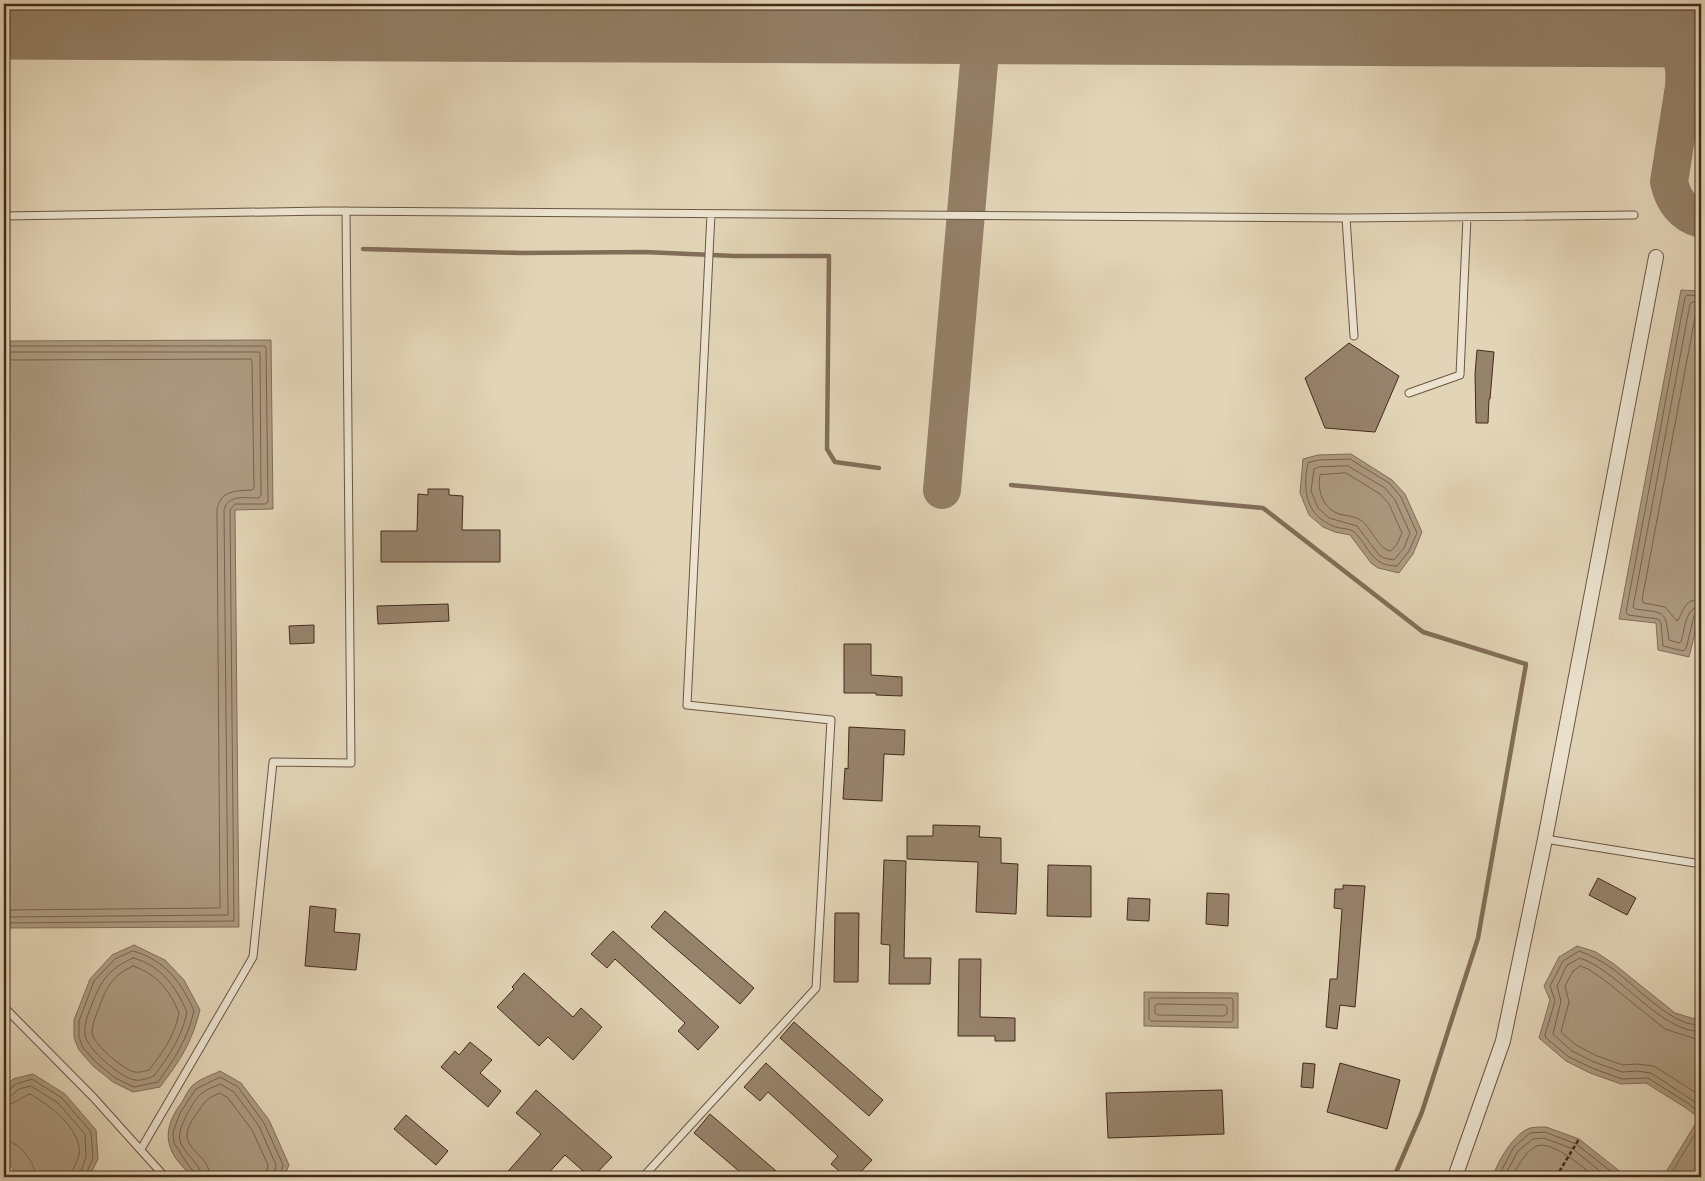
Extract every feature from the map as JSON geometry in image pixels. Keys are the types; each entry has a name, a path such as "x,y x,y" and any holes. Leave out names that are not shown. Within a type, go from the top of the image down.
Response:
{"street":[{"path":"1455,1177 1503,1040 1545,839 1656,257"}],"lane":[{"path":"142,1150 253,957 273,762 351,763 346,212"},
{"path":"4,216 346,212 1346,218 1634,216"},
{"path":"643,1177 816,988 831,720 687,705 711,214"},
{"path":"1409,393 1460,375 1467,217"},
{"path":"1346,218 1354,336"},
{"path":"1545,839 1701,864"},
{"path":"4,1007 93,1097 165,1177"}],"path":[{"path":"1556,1177 1579,1139"}],"water":[{"path":"1681,290 1701,291 1701,609 1689,657 1658,650 1656,623 1619,619"},
{"path":"271,340 273,509 235,510 239,927 4,928 4,341"},
{"path":"1351,454 1392,480 1405,494 1422,532 1413,554 1399,573 1378,568 1371,563 1350,535 1323,527 1309,515 1300,493 1303,459 1318,455"},
{"path":"134,945 165,960 184,980 200,1010 185,1051 160,1087 133,1092 113,1082 93,1066 79,1050 74,1038 74,1020 90,979 112,955"},
{"path":"1577,946 1596,952 1614,964 1675,1013 1698,1020 1701,1017 1701,1177 1663,1177 1699,1118 1646,1083 1621,1084 1590,1073 1566,1061 1539,1038 1550,1000 1544,986 1559,957"},
{"path":"1144,992 1238,993 1238,1028 1144,1026"},
{"path":"220,1071 241,1083 269,1120 289,1165 284,1177 193,1177 177,1160 169,1142 170,1123 192,1086"},
{"path":"33,1074 65,1094 96,1130 98,1159 89,1177 18,1177 4,1155 4,1088 13,1079"},
{"path":"1546,1127 1579,1139 1627,1177 1493,1177 1502,1156 1518,1136 1530,1128"}],"building":[{"path":"1349,343 1399,376 1375,432 1325,428 1305,378"},
{"path":"1477,350 1494,352 1488,423 1476,423 1475,374"},
{"path":"428,489 449,489 449,495 463,496 462,530 500,530 500,562 381,562 381,531 417,531 418,494 428,495"},
{"path":"448,604 449,621 378,624 377,606"},
{"path":"314,625 314,643 290,644 289,626"},
{"path":"844,644 871,644 871,675 902,677 902,696 876,695 876,693 844,693"},
{"path":"849,727 905,730 904,755 884,754 882,801 843,799 845,768 848,769"},
{"path":"933,825 980,826 979,837 1001,838 1001,863 1018,864 1016,914 976,912 978,862 907,859 907,836 933,836"},
{"path":"884,860 906,861 904,958 931,958 930,984 889,984 890,945 881,944"},
{"path":"1048,865 1091,866 1091,917 1047,916"},
{"path":"1598,878 1636,898 1627,915 1589,895"},
{"path":"1343,885 1365,886 1355,1007 1340,1005 1337,1029 1326,1027 1330,979 1337,979 1342,909 1334,908 1335,889 1343,889"},
{"path":"1207,893 1229,894 1228,926 1206,924"},
{"path":"1128,898 1150,899 1149,921 1127,920"},
{"path":"310,906 336,909 334,932 360,934 356,970 305,966"},
{"path":"665,911 754,988 740,1004 651,927"},
{"path":"835,913 859,913 858,982 834,982"},
{"path":"613,931 719,1027 698,1050 678,1031 685,1023 615,959 607,968 591,954"},
{"path":"959,959 981,959 980,1017 1015,1018 1015,1041 995,1041 995,1036 958,1036"},
{"path":"524,973 573,1017 581,1008 602,1027 573,1060 548,1037 539,1046 497,1007 514,989 512,987"},
{"path":"794,1022 883,1100 869,1116 780,1038"},
{"path":"470,1042 492,1060 480,1073 501,1091 488,1107 441,1067 455,1051 459,1055"},
{"path":"766,1063 872,1160 856,1177 846,1177 831,1164 838,1156 768,1092 760,1101 744,1087"},
{"path":"1303,1063 1315,1064 1313,1088 1301,1087"},
{"path":"1340,1063 1400,1080 1387,1129 1327,1112"},
{"path":"536,1090 612,1157 593,1177 590,1177 565,1155 545,1177 503,1177 541,1134 516,1113"},
{"path":"1222,1090 1224,1134 1108,1138 1106,1093"},
{"path":"710,1114 783,1177 746,1177 694,1133"},
{"path":"406,1115 448,1151 436,1165 394,1129"}],"waterway":[{"path":"363,249 523,253 644,252 735,256 829,256 827,449 835,462 879,468"},
{"path":"1011,485 1263,508 1423,632 1526,664 1478,938 1422,1112 1394,1177"}],"taxiway":[{"path":"942,490 983,17"},
{"path":"1651,20 1667,34 1678,49 1684,65 1684,87"},
{"path":"1701,42 1697,48 1684,87 1669,182 1673,195 1684,210 1701,219"}],"runway":[{"path":"4,12 1701,20"}]}
